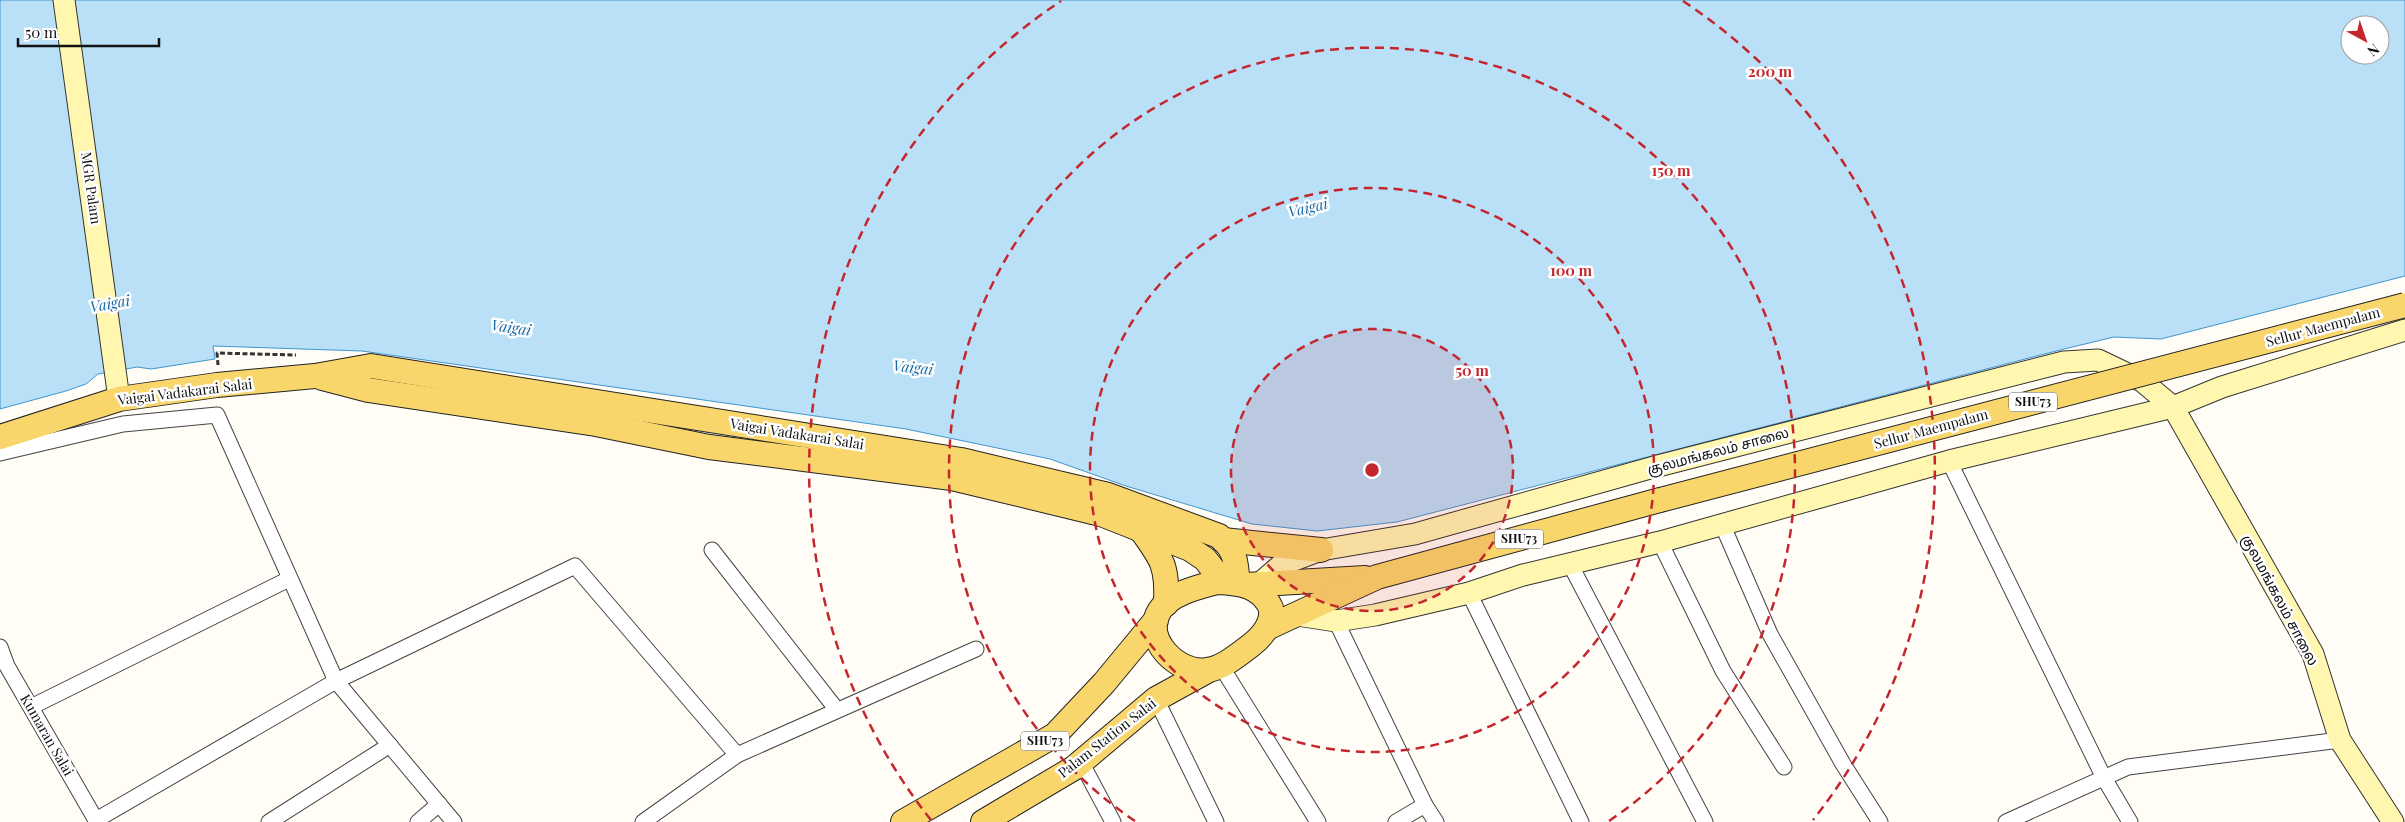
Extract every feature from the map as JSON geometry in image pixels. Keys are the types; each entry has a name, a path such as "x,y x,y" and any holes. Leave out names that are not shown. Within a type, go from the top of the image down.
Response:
{"main road":[{"name":"MGR Palam","path":"64,0 118,388"},
{"name":"Sellur Maempalam","path":"1377,577 1660,500 2405,305"},
{"path":"1298,615 1336,621 1469,593 1523,575 1660,542 1950,461 2173,407 2222,387 2405,330"},
{"name":"குலமங்கலம் சாலை","path":"1242,583 1281,565 1321,550 1415,534 1654,467 2064,362 2098,360 2142,381 2173,407 2313,654 2340,740 2393,822"},
{"name":"Vaigai Vadakarai Salai","path":"0,437 118,388 217,386 315,376 371,366 962,460 1108,496 1219,536 1223,540"},
{"name":"Vaigai Vadakarai Salai","path":"315,376 368,390 596,424 709,447 952,478 1101,514 1190,550 1242,583"},
{"path":"1140,530 1165,567 1167,581 1158,639 1168,656 1184,668 1214,668"},
{"path":"1223,540 1321,550"},
{"path":"1223,540 1231,547 1242,583 1267,601 1271,613 1268,627"},
{"name":"SHU73","path":"903,822 1055,735 1104,683 1161,612 1195,588 1242,583 1377,577"},
{"name":"SHU73","path":"1214,668 1251,645 1268,627 1298,615 1377,577"},
{"name":"Palam Station Salai","path":"996,819 1081,762 1156,698 1214,668"}],"street":[{"path":"0,453 123,424 217,415 336,681 454,822"},
{"path":"1950,461 2104,778 2130,822"},
{"path":"1722,524 1770,634 1843,764 1880,822"},
{"path":"1660,542 1723,671 1784,767"},
{"path":"712,550 837,710"},
{"path":"1570,564 1704,822"},
{"path":"97,821 336,681 575,566 737,755"},
{"path":"31,707 289,579"},
{"path":"1469,593 1581,822"},
{"path":"1336,621 1425,805 1436,822"},
{"name":"Kumaran Salai","path":"0,647 7,666 97,821"},
{"path":"643,822 737,755 976,649"},
{"path":"1214,668 1318,822"},
{"path":"1156,698 1216,822"},
{"path":"2006,822 2022,819 2128,768 2340,740"},
{"path":"268,822 390,745"},
{"path":"1081,762 1113,822"},
{"path":"418,822 439,804"},
{"path":"1396,822 1425,805"},
{"path":"2393,822 2405,815"}],"water":[{"name":"Vaigai","path":"0,0 2405,0 2405,276 2161,339 2114,337 2056,351 1397,522 1317,531 1252,524 1126,486 1050,459 906,429 362,351 213,346 215,359 151,369 137,367 98,374 86,384 0,409"}]}
